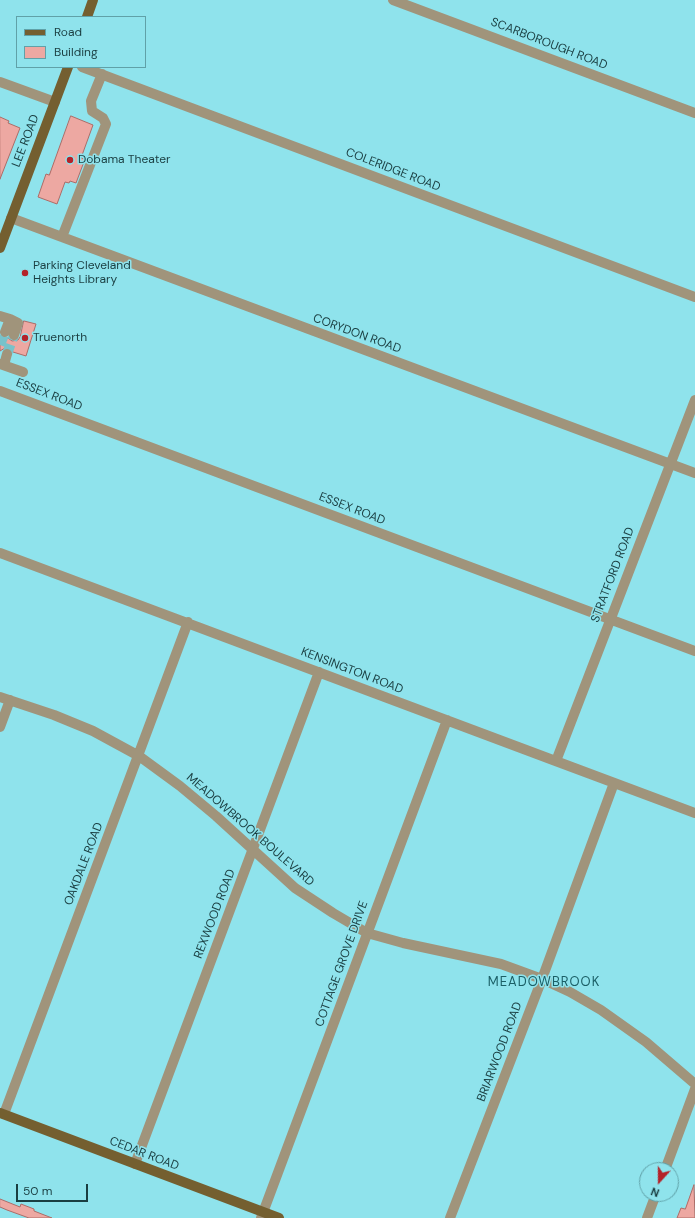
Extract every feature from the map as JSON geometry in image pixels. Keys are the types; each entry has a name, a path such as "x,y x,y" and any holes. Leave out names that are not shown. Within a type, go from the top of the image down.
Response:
{"main road":[{"path":"87,16 93,0"},
{"name":"LEE ROAD","path":"0,248 68,68"},
{"name":"CEDAR ROAD","path":"2,1114 263,1215 279,1218"}],"street":[{"name":"SCARBOROUGH ROAD","path":"393,0 695,113"},
{"name":"COLERIDGE ROAD","path":"85,68 695,297"},
{"path":"62,237 106,124 103,118 92,111 90,101 102,74"},
{"path":"0,82 54,102"},
{"name":"CORYDON ROAD","path":"11,218 695,474"},
{"path":"5,318 9,334"},
{"path":"8,354 2,365 23,372"},
{"name":"ESSEX ROAD","path":"0,391 695,651"},
{"name":"STRATFORD ROAD","path":"556,761 695,400"},
{"name":"KENSINGTON ROAD","path":"0,553 188,622 695,813"},
{"name":"OAKDALE ROAD","path":"2,1114 139,756 188,622"},
{"name":"REXWOOD ROAD","path":"134,1164 253,851 319,672"},
{"name":"MEADOWBROOK BOULEVARD","path":"0,697 54,715 93,731 139,756 180,786 216,816 294,888 367,933 403,943 501,964 542,979 570,992 601,1010 646,1042 695,1084"},
{"path":"0,727 10,700"},
{"name":"COTTAGE GROVE DRIVE","path":"263,1215 447,720"},
{"name":"BRIARWOOD ROAD","path":"450,1218 542,979 614,783"},
{"path":"668,1162 695,1089"},
{"path":"647,1218 653,1202"}],"building":[{"name":"Dobama Theater","path":"71,116 93,125 81,158 85,159 76,183 70,181 69,183 65,182 57,204 38,197 46,174 49,175"},
{"path":"0,117 9,121 8,123 20,128 0,179"},
{"name":"Truenorth","path":"24,321 36,324 26,356 13,352 8,348 0,351 0,336 3,338 8,338 12,341 18,340"},
{"path":"694,1185 695,1218 677,1218 681,1208 685,1209"},
{"path":"0,1199 20,1207 21,1204 52,1218 29,1218 7,1210 0,1207"}],"tunnel":[{"path":"0,345 5,332"},
{"path":"7,354 14,335"}],"place":[{"name":"Dobama Theater","path":"70,160"},
{"name":"Parking Cleveland Heights Library","path":"25,273"},
{"name":"Truenorth","path":"25,338"}],"district":[{"name":"MEADOWBROOK","path":"544,983"}]}
